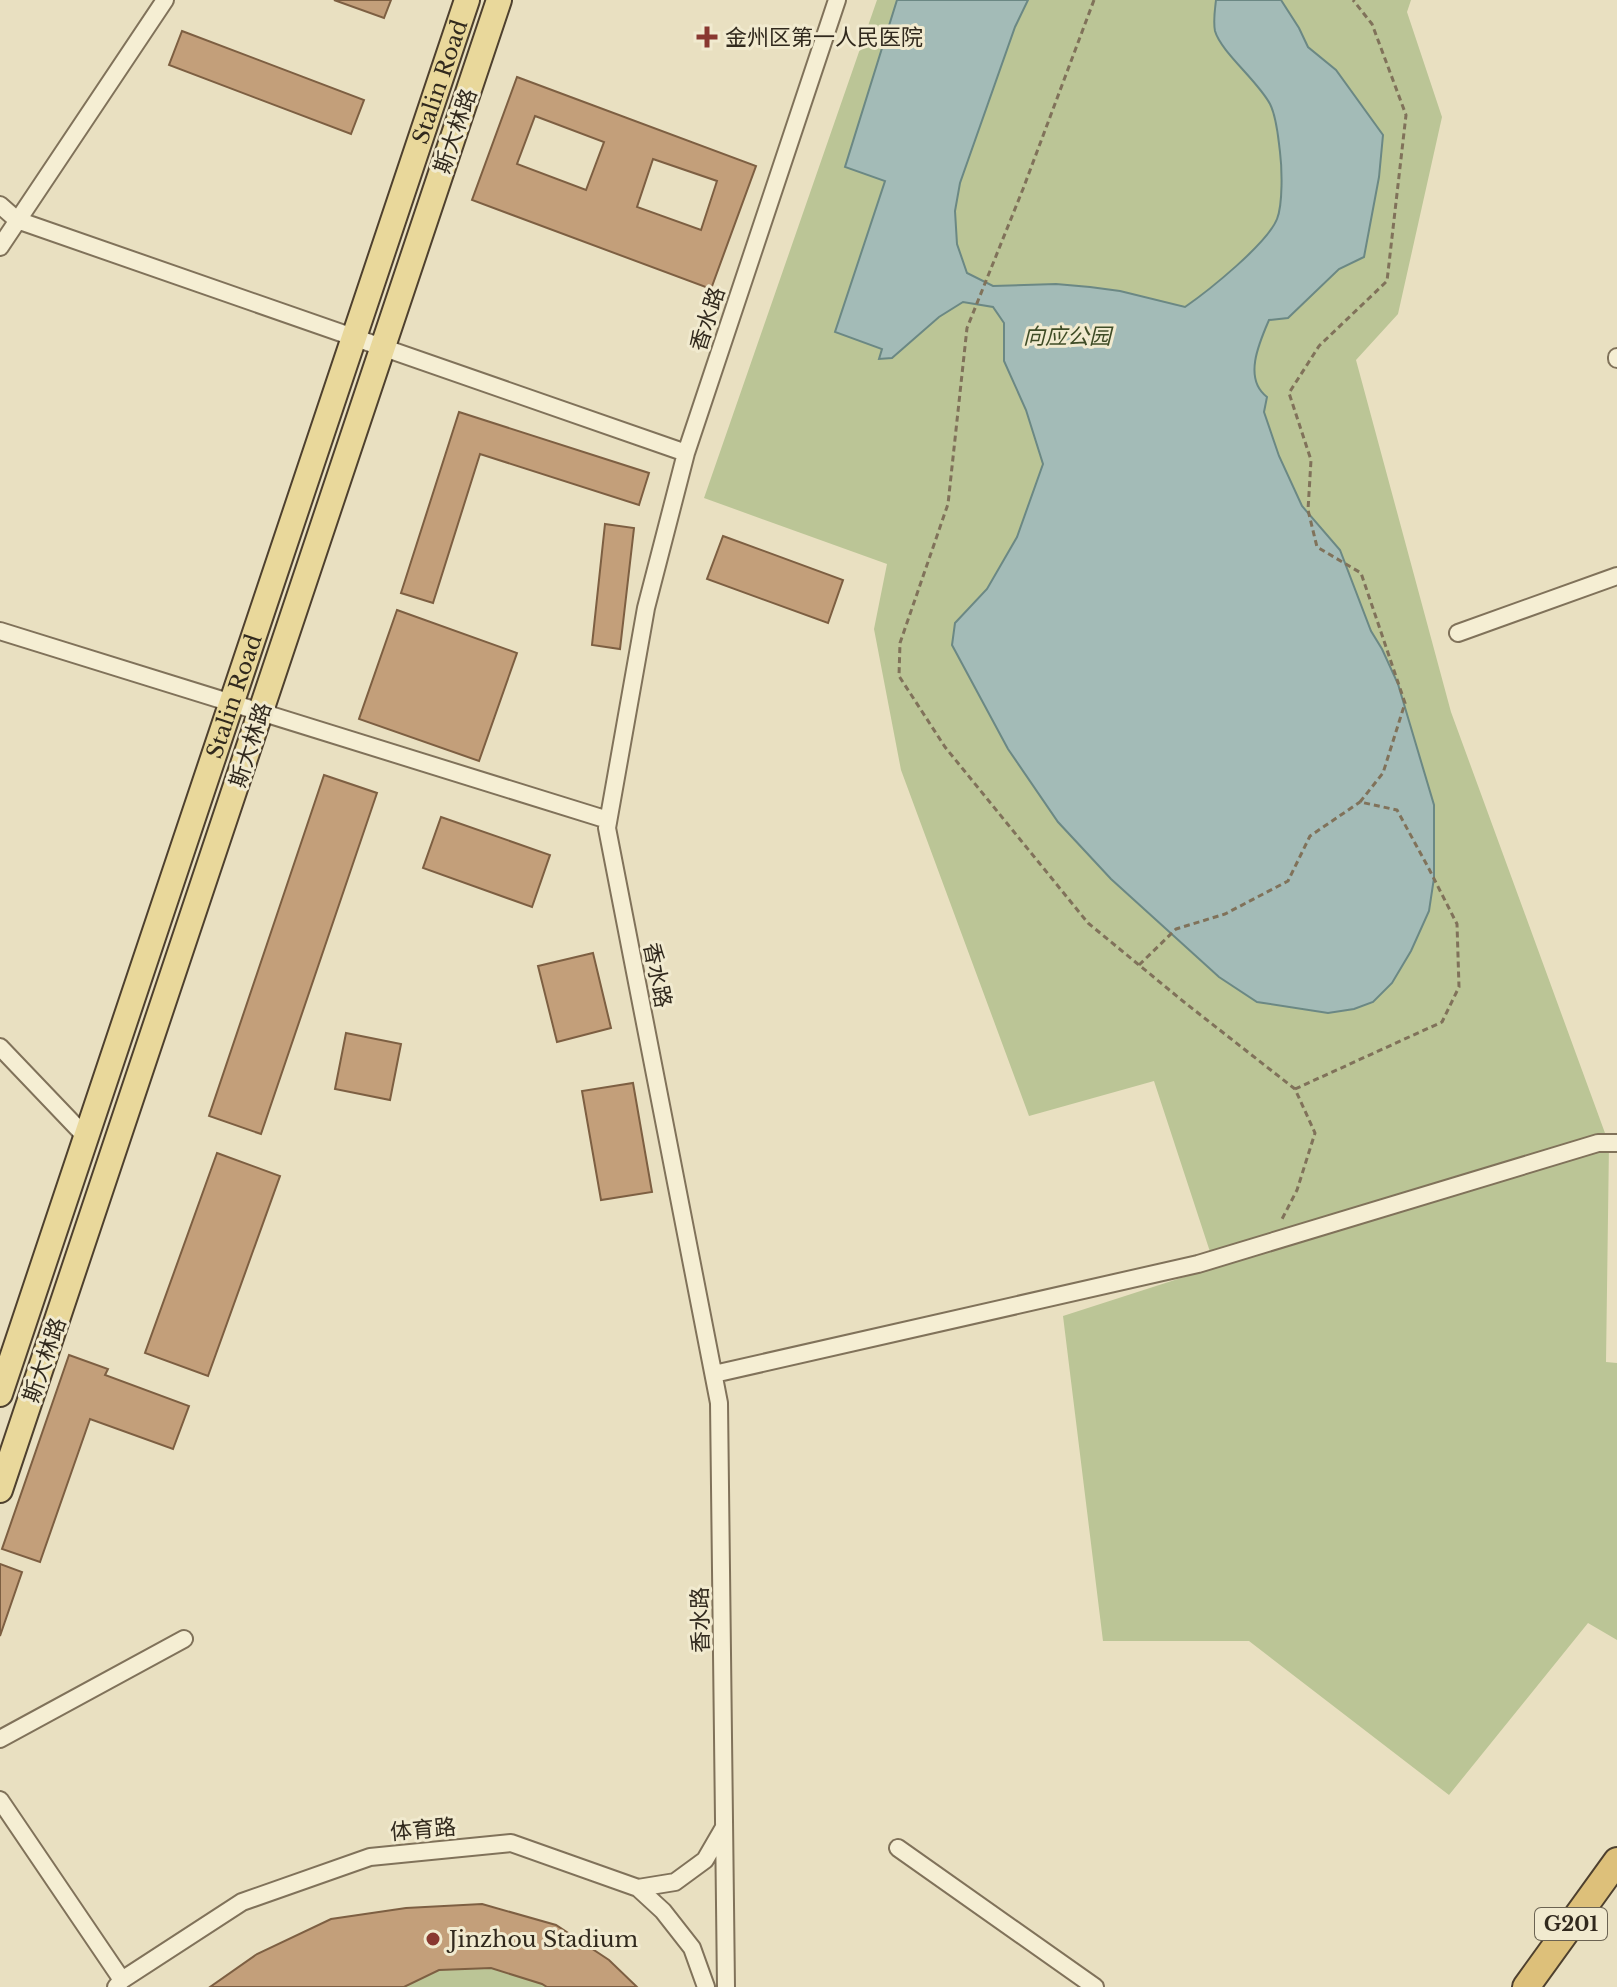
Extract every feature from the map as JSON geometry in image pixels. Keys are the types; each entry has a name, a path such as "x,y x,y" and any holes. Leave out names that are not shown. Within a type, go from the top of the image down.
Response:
{"highway":[{"name":"G201","path":"1526,1987 1617,1861"}],"main road":[{"name":"Stalin Road","path":"0,1394 467,0"},
{"name":"斯大林路","path":"0,1490 499,0"}],"street":[{"path":"0,247 165,0"},
{"name":"香水路","path":"726,1987 719,1403 607,828 646,608 686,453 837,0"},
{"path":"0,205 17,220 686,453"},
{"path":"1458,633 1617,576"},
{"path":"0,631 608,820"},
{"path":"0,1047 86,1137"},
{"path":"714,1374 1183,1268 1598,1143 1617,1143"},
{"path":"0,1739 184,1639"},
{"path":"0,1800 119,1984"},
{"path":"638,1888 675,1882 705,1860 724,1828"},
{"name":"体育路","path":"119,1984 242,1902 370,1857 511,1843 638,1888 663,1911 692,1948 706,1987"},
{"path":"898,1848 1095,1987"}],"path":[{"path":"1094,0 967,328 948,504 900,643 899,676 945,747 1088,923 1295,1089 1315,1133 1297,1190 1270,1241"},
{"path":"1139,965 1176,929 1225,914 1288,881 1310,836 1360,802 1383,773 1405,703 1361,573 1317,547 1308,510 1311,460 1289,393 1319,346 1387,281 1406,115 1372,24 1353,0"},
{"path":"1295,1089 1442,1022 1459,987 1457,924 1428,867 1397,810 1360,802"}],"green space":[{"name":"向应公园","path":"877,0 1411,0 1407,12 1442,117 1398,314 1356,360 1451,712 1609,1144 1606,1362 1617,1363 1617,1640 1588,1623 1449,1795 1249,1641 1103,1641 1063,1316 1215,1267 1154,1081 1029,1116 901,770 874,629 887,564 704,498"},
{"path":"491,1968 547,1987 404,1987 439,1970"}],"water":[{"path":"897,0 1028,0 1015,27 960,183 955,211 957,244 967,273 993,286 1056,284 1090,287 1185,307 1262,241 1277,219 1281,195 1281,159 1276,121 1264,95 1215,31 1216,0 1281,0 1308,47 1336,70 1383,135 1379,177 1364,257 1339,269 1288,318 1269,320 1254,371 1260,389 1267,397 1264,412 1279,456 1302,506 1340,550 1371,631 1398,684 1434,805 1434,878 1429,911 1392,983 1373,1002 1328,1013 1257,1002 1219,977 1111,879 1058,822 1008,749 952,645 955,623 987,589 1017,537 1043,464 1026,410 1004,361 1004,323 993,307 963,302 939,317 892,358 879,359 882,349 835,332 885,181 845,167"}],"building":[{"path":"334,0 391,0 384,18"},
{"path":"182,31 364,100 351,134 169,65"},
{"path":"517,77 756,166 711,289 472,200","holes":["535,116 604,142 586,190 517,164","653,159 717,181 701,230 637,207"]},
{"path":"459,412 649,473 639,505 480,454 433,603 401,593"},
{"path":"605,524 634,528 620,649 592,645"},
{"path":"723,536 843,580 828,623 707,579"},
{"path":"397,610 517,653 479,761 359,719"},
{"path":"324,775 377,793 261,1134 209,1116"},
{"path":"441,817 550,855 532,907 423,868"},
{"path":"593,953 611,1028 557,1042 538,966"},
{"path":"346,1033 401,1044 390,1100 335,1089"},
{"path":"633,1083 652,1192 601,1200 582,1091"},
{"path":"217,1153 280,1176 208,1376 145,1353"},
{"path":"69,1355 108,1369 105,1375 189,1406 173,1449 90,1419 40,1562 2,1549"},
{"path":"0,1564 22,1572 0,1636"},
{"name":"Jinzhou Stadium","path":"482,1904 556,1925 609,1960 637,1987 547,1987 491,1968 439,1970 404,1987 210,1987 257,1954 331,1919 406,1908"}],"place":[{"name":"金州区第一人民医院","path":"707,37"},
{"name":"Jinzhou Stadium","path":"433,1939"}]}
